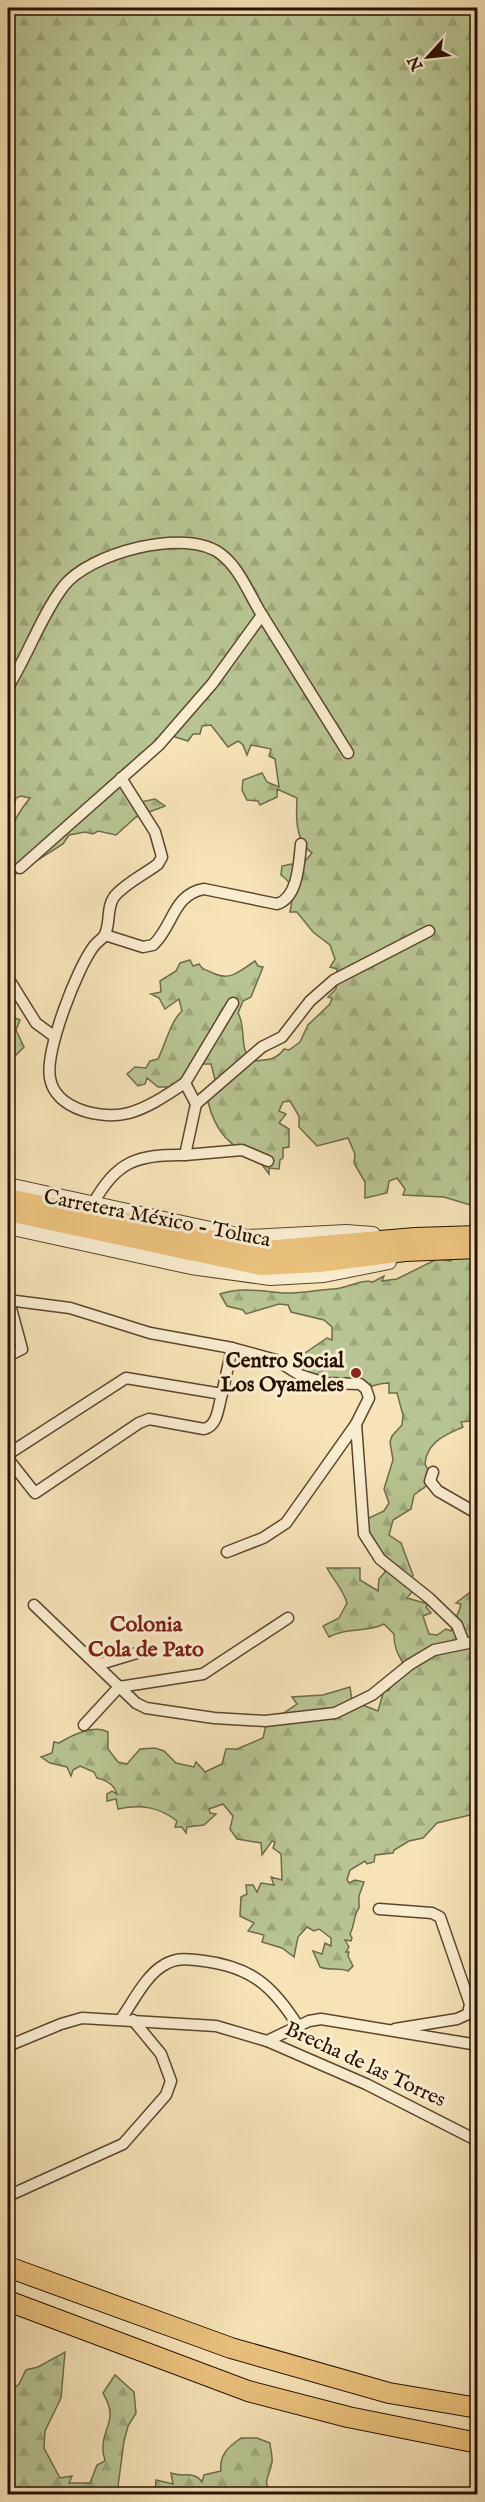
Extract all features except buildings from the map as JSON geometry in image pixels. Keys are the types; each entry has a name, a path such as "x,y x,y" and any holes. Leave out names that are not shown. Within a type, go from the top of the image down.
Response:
{"highway":[{"path":"8,2267 231,2348 389,2393 477,2408"},
{"path":"8,2301 248,2391 348,2417 477,2443"}],"main road":[{"name":"Carretera México - Toluca","path":"8,1198 264,1250 414,1237 477,1235"},
{"name":"Carretera México - Toluca","path":"8,1212 261,1266 319,1263 436,1250 477,1249"}],"street":[{"path":"8,687 63,587 76,574 100,559 129,549 160,544 208,546 222,555 241,580 348,753"},
{"path":"20,868 159,745 204,693 262,615"},
{"path":"121,778 155,831 162,857 158,864 116,895 111,903 105,935 93,946 75,982 55,1037 50,1058 52,1086 76,1109 102,1114 127,1114 149,1106 185,1083 233,1003"},
{"path":"105,935 143,946 153,945 185,896 194,890 204,889 277,904 285,902 292,895 301,844"},
{"path":"185,1155 196,1104 262,1047 282,1037 310,1000 334,980 429,931"},
{"path":"8,978 36,1023 55,1037"},
{"path":"185,1083 196,1104"},
{"path":"93,1204 107,1182 130,1161 157,1155 242,1150 268,1161"},
{"path":"8,1185 247,1237 346,1232 414,1237"},
{"path":"8,1227 191,1267 270,1278 324,1275 436,1250"},
{"path":"8,1356 22,1349 8,1300 70,1308 150,1333 232,1348 276,1360 300,1375 324,1383 360,1384 366,1389 369,1398 356,1424 286,1524 263,1538 227,1552"},
{"path":"222,1394 126,1378 10,1453 9,1460 35,1493 139,1423 149,1419 204,1429 210,1428 215,1422 222,1394 232,1348"},
{"path":"356,1424 364,1534 380,1559 429,1598 457,1626 464,1643"},
{"path":"433,1472 430,1481 434,1489 477,1514"},
{"path":"34,1605 135,1703 146,1708 214,1718 265,1721 329,1714 347,1709 372,1695 409,1665 434,1650 477,1641"},
{"path":"84,1725 119,1687 203,1674 288,1618"},
{"path":"97,1665 137,1653"},
{"path":"379,1910 432,1913 440,1917 470,2004 468,2014 457,2019 395,2029"},
{"path":"121,2019 157,1970 170,1961 186,1959 229,1965 261,1981 282,2001 298,2026"},
{"name":"Brecha de las Torres","path":"8,2046 61,2024 82,2018 216,2026 267,2041 366,2084 477,2141"},
{"name":"Brecha de las Torres","path":"267,2041 298,2026 321,2019 395,2029 477,2045"},
{"path":"8,2196 123,2144 166,2095 171,2081 161,2054 133,2020"}],"green space":[{"path":"8,8 477,8 477,1207 444,1197 403,1195 405,1189 397,1178 389,1181 387,1193 365,1198 365,1182 354,1163 355,1154 348,1138 317,1146 299,1127 299,1116 290,1101 283,1102 279,1111 286,1114 279,1123 289,1129 289,1147 283,1148 283,1158 280,1160 279,1169 269,1168 269,1174 260,1162 242,1156 217,1125 208,1102 217,1087 211,1064 195,1064 175,1087 158,1087 147,1078 145,1084 138,1086 127,1074 135,1067 146,1068 150,1061 158,1059 171,1027 182,1011 179,999 165,1009 159,998 151,994 161,992 160,981 176,971 180,963 190,960 193,966 199,964 202,968 221,976 236,974 255,961 258,966 263,967 251,997 243,1001 238,1013 241,1019 245,1051 252,1061 274,1058 284,1049 289,1050 300,1042 308,1025 330,1004 332,998 328,997 336,989 337,969 330,967 335,959 330,945 313,932 297,912 290,912 291,887 281,875 282,866 291,864 299,868 312,853 306,848 300,836 297,798 277,789 277,797 260,805 258,801 247,800 242,790 243,780 262,773 267,782 279,787 275,759 269,756 271,749 251,745 247,755 243,745 238,741 228,747 211,725 202,726 200,734 193,734 188,741 169,735 121,774 141,802 155,799 165,806 136,817 116,835 98,831 93,834 85,832 69,835 63,844 8,879 8,855 12,827 30,798 21,796 16,798 14,805 9,802 8,793"},
{"path":"8,1015 20,1020 16,1030 24,1047 8,1063"},
{"path":"462,1254 477,1254 477,1420 461,1422 463,1427 433,1445 426,1456 425,1464 430,1474 429,1484 414,1495 411,1509 393,1520 389,1535 401,1543 413,1575 411,1581 418,1585 407,1598 428,1604 426,1607 431,1613 423,1616 429,1634 437,1635 446,1629 451,1631 461,1604 456,1603 469,1593 477,1591 477,1816 474,1814 437,1823 423,1838 409,1841 393,1853 375,1855 374,1862 367,1864 365,1861 350,1870 347,1880 349,1883 355,1880 364,1882 359,1896 359,1908 350,1934 352,1938 351,1941 345,1940 349,1947 346,1952 349,1952 348,1956 353,1966 348,1971 323,1968 320,1967 313,1951 322,1954 325,1943 331,1946 331,1938 319,1929 314,1931 307,1927 298,1937 294,1957 282,1948 262,1942 264,1935 248,1931 254,1923 240,1916 241,1897 247,1894 246,1885 253,1885 257,1892 261,1883 274,1885 271,1877 282,1880 281,1854 273,1848 275,1842 272,1841 262,1855 261,1843 237,1839 230,1829 233,1816 223,1804 209,1809 210,1813 216,1814 204,1825 187,1827 186,1833 182,1827 175,1827 177,1821 156,1810 142,1807 118,1809 116,1799 107,1801 107,1794 112,1791 117,1794 114,1788 107,1781 97,1778 94,1772 80,1766 73,1770 71,1776 67,1767 50,1763 41,1757 52,1753 54,1742 59,1743 77,1734 97,1729 108,1732 108,1749 118,1762 127,1764 140,1749 155,1748 164,1751 176,1763 194,1767 196,1762 205,1772 222,1764 226,1749 237,1749 263,1738 266,1725 297,1704 292,1697 323,1695 350,1687 352,1701 378,1711 384,1690 388,1691 403,1665 397,1652 394,1634 384,1624 342,1632 329,1637 323,1626 339,1618 347,1603 327,1568 360,1568 360,1580 378,1591 379,1579 385,1572 378,1547 368,1533 367,1519 384,1511 389,1503 384,1489 393,1460 390,1442 392,1436 402,1425 403,1415 397,1393 389,1393 389,1383 361,1388 344,1387 292,1368 292,1362 327,1338 332,1340 332,1327 324,1320 291,1312 288,1305 279,1304 246,1314 243,1310 227,1306 220,1294 244,1290 283,1293 338,1289 364,1281 373,1282 384,1276 382,1281 397,1279 437,1259 450,1261"},
{"path":"65,2352 61,2398 45,2431 44,2448 60,2478 72,2476 69,2483 90,2483 97,2465 105,2461 103,2443 110,2411 103,2393 115,2375 134,2392 136,2413 128,2426 124,2441 117,2494 8,2494 8,2393 19,2384 26,2370 38,2367"},
{"path":"241,2438 257,2438 270,2443 272,2460 267,2486 272,2494 155,2494 156,2480 173,2484 171,2473 192,2475 202,2482 204,2475 221,2471 221,2460 225,2452"}],"place":[{"name":"Centro Social Los Oyameles","path":"356,1373"}],"district":[{"name":"Colonia Cola de Pato","path":"146,1638"}]}
